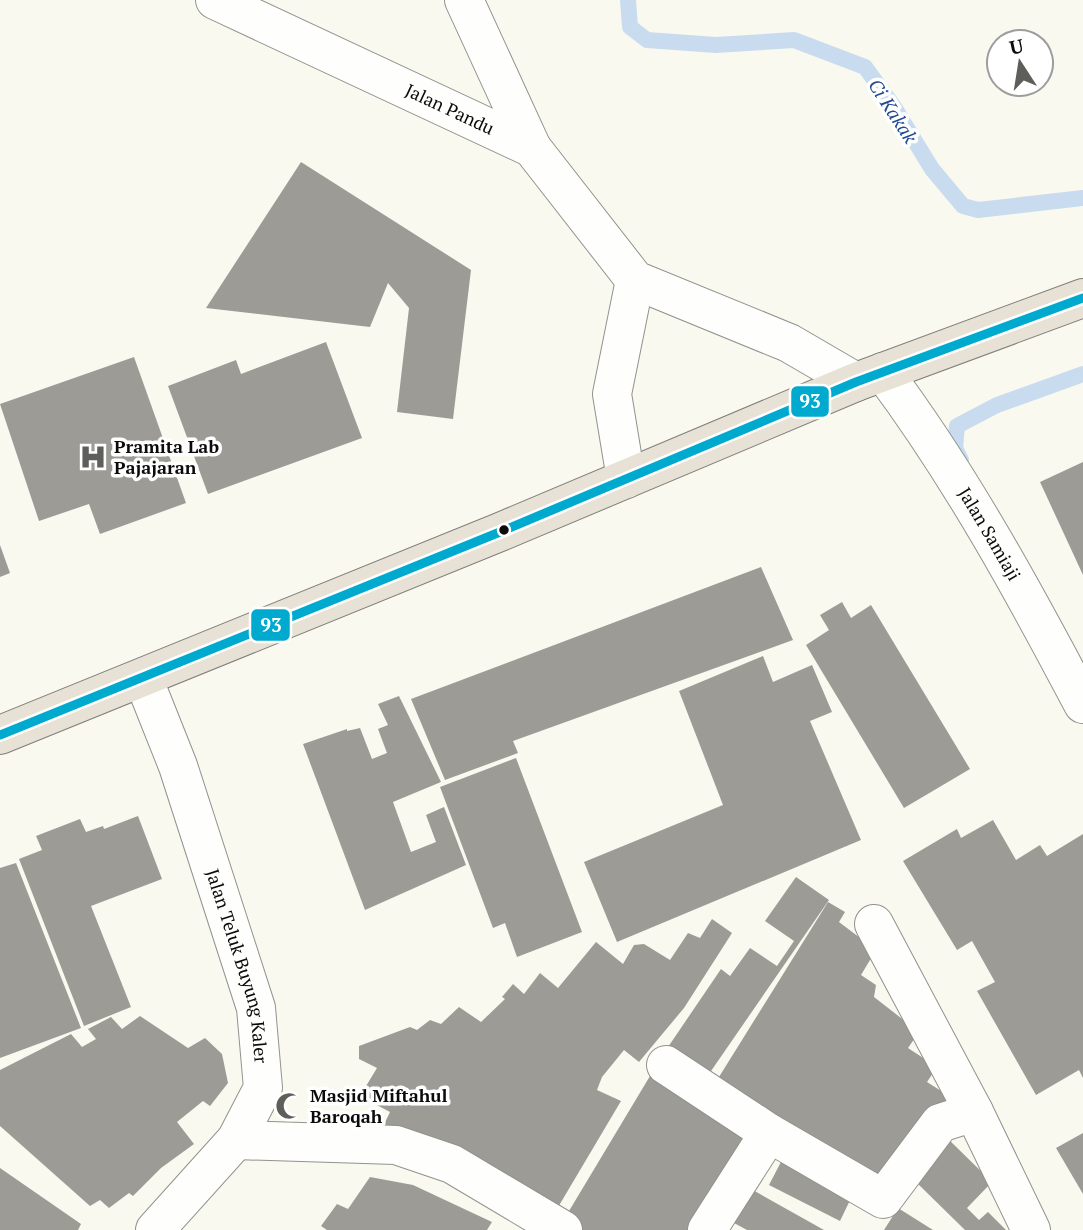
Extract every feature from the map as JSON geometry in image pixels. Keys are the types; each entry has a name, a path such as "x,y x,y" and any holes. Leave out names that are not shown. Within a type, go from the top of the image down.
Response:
{"highway":[{"path":"0,735 869,377 1083,299"}],"street":[{"name":"Jalan Pandu","path":"215,0 532,148 635,280 869,377"},
{"path":"464,0 532,148"},
{"path":"626,479 612,394 635,280"},
{"name":"Jalan Samiaji","path":"869,377 921,422 1037,617 1083,704"},
{"name":"Jalan Teluk Buyung Kaler","path":"143,678 178,766 256,1008 263,1088 236,1140 155,1230"},
{"path":"874,924 974,1112 1031,1230"},
{"path":"666,1065 769,1133 883,1199 940,1124 974,1112"},
{"path":"707,1230 769,1133"},
{"path":"236,1140 396,1145 452,1164 563,1230"}],"building":[{"path":"301,162 471,270 453,419 397,412 409,308 388,283 370,327 206,308"},
{"path":"326,342 362,438 208,494 168,386 236,360 241,374"},
{"name":"Pramita Lab Pajajaran","path":"134,357 186,503 100,534 89,504 39,521 0,404"},
{"path":"1083,462 1083,575 1040,482"},
{"path":"0,545 10,573 0,577"},
{"path":"761,567 793,640 513,741 518,753 445,780 411,699"},
{"path":"842,602 851,618 871,605 970,769 904,808 806,645 829,630 820,615"},
{"path":"763,656 773,682 812,665 832,712 810,721 861,840 617,942 584,862 723,805 679,691"},
{"path":"399,696 441,782 393,802 411,852 436,842 426,815 444,807 466,865 365,910 303,744 347,729 360,728 372,759 387,753 378,729 388,725 378,704"},
{"path":"516,758 582,932 517,957 505,923 493,928 440,787"},
{"path":"138,816 162,879 91,906 131,1007 84,1026 19,859 42,850 36,836 80,819 86,832 103,826 104,829"},
{"path":"993,820 1016,860 1040,845 1047,856 1083,834 1083,1078 1079,1070 1036,1095 977,991 995,982 972,941 957,950 903,861 957,829 961,838"},
{"path":"16,863 81,1028 0,1058 0,868"},
{"path":"796,877 829,900 700,1087 666,1050 721,969 730,976 750,948 777,966 794,941 765,921"},
{"path":"828,902 845,912 839,922 876,950 861,975 876,985 874,997 919,1032 908,1048 937,1067 927,1082 949,1096 884,1189 709,1093"},
{"path":"712,919 732,933 684,1008 639,1062 624,1050 602,1077 597,1090 621,1101 554,1214 379,1135 390,1112 360,1096 377,1068 359,1059 359,1046 410,1027 417,1030 430,1020 441,1024 459,1007 481,1022 505,999 502,997 513,984 524,994 540,973 558,988 596,942 623,964 634,945 644,944 670,960 688,933 700,938"},
{"path":"140,1016 188,1048 205,1038 222,1054 228,1083 210,1106 203,1101 177,1122 194,1144 161,1168 133,1196 129,1193 109,1208 100,1200 90,1206 0,1126 0,1070 71,1034 82,1047 96,1039 88,1029 111,1017 122,1029"},
{"path":"650,1076 749,1136 693,1230 579,1230 563,1221"},
{"path":"942,1133 992,1182 967,1208 979,1220 988,1212 1006,1230 965,1230 915,1181"},
{"path":"1083,1133 1083,1194 1056,1148"},
{"path":"782,1160 853,1194 840,1221 769,1185"},
{"path":"0,1168 81,1224 78,1230 0,1230"},
{"path":"370,1177 413,1185 492,1222 487,1230 327,1230 321,1226 337,1204 348,1209"},
{"path":"742,1184 824,1230 747,1230 723,1217"},
{"path":"898,1208 933,1230 884,1230"}],"waterway":[{"name":"Ci Kakak","path":"628,0 630,27 647,40 716,45 794,40 865,67 894,107 932,169 963,206 978,210 1083,198"},
{"path":"961,460 955,448 957,426 997,405 1083,374"}],"transit line":[{"name":"93","path":"0,735 500,532 856,382 1083,298"}],"place":[{"name":"Pramita Lab Pajajaran","path":"93,457"},
{"name":"Masjid Miftahul Baroqah","path":"289,1106"}]}
